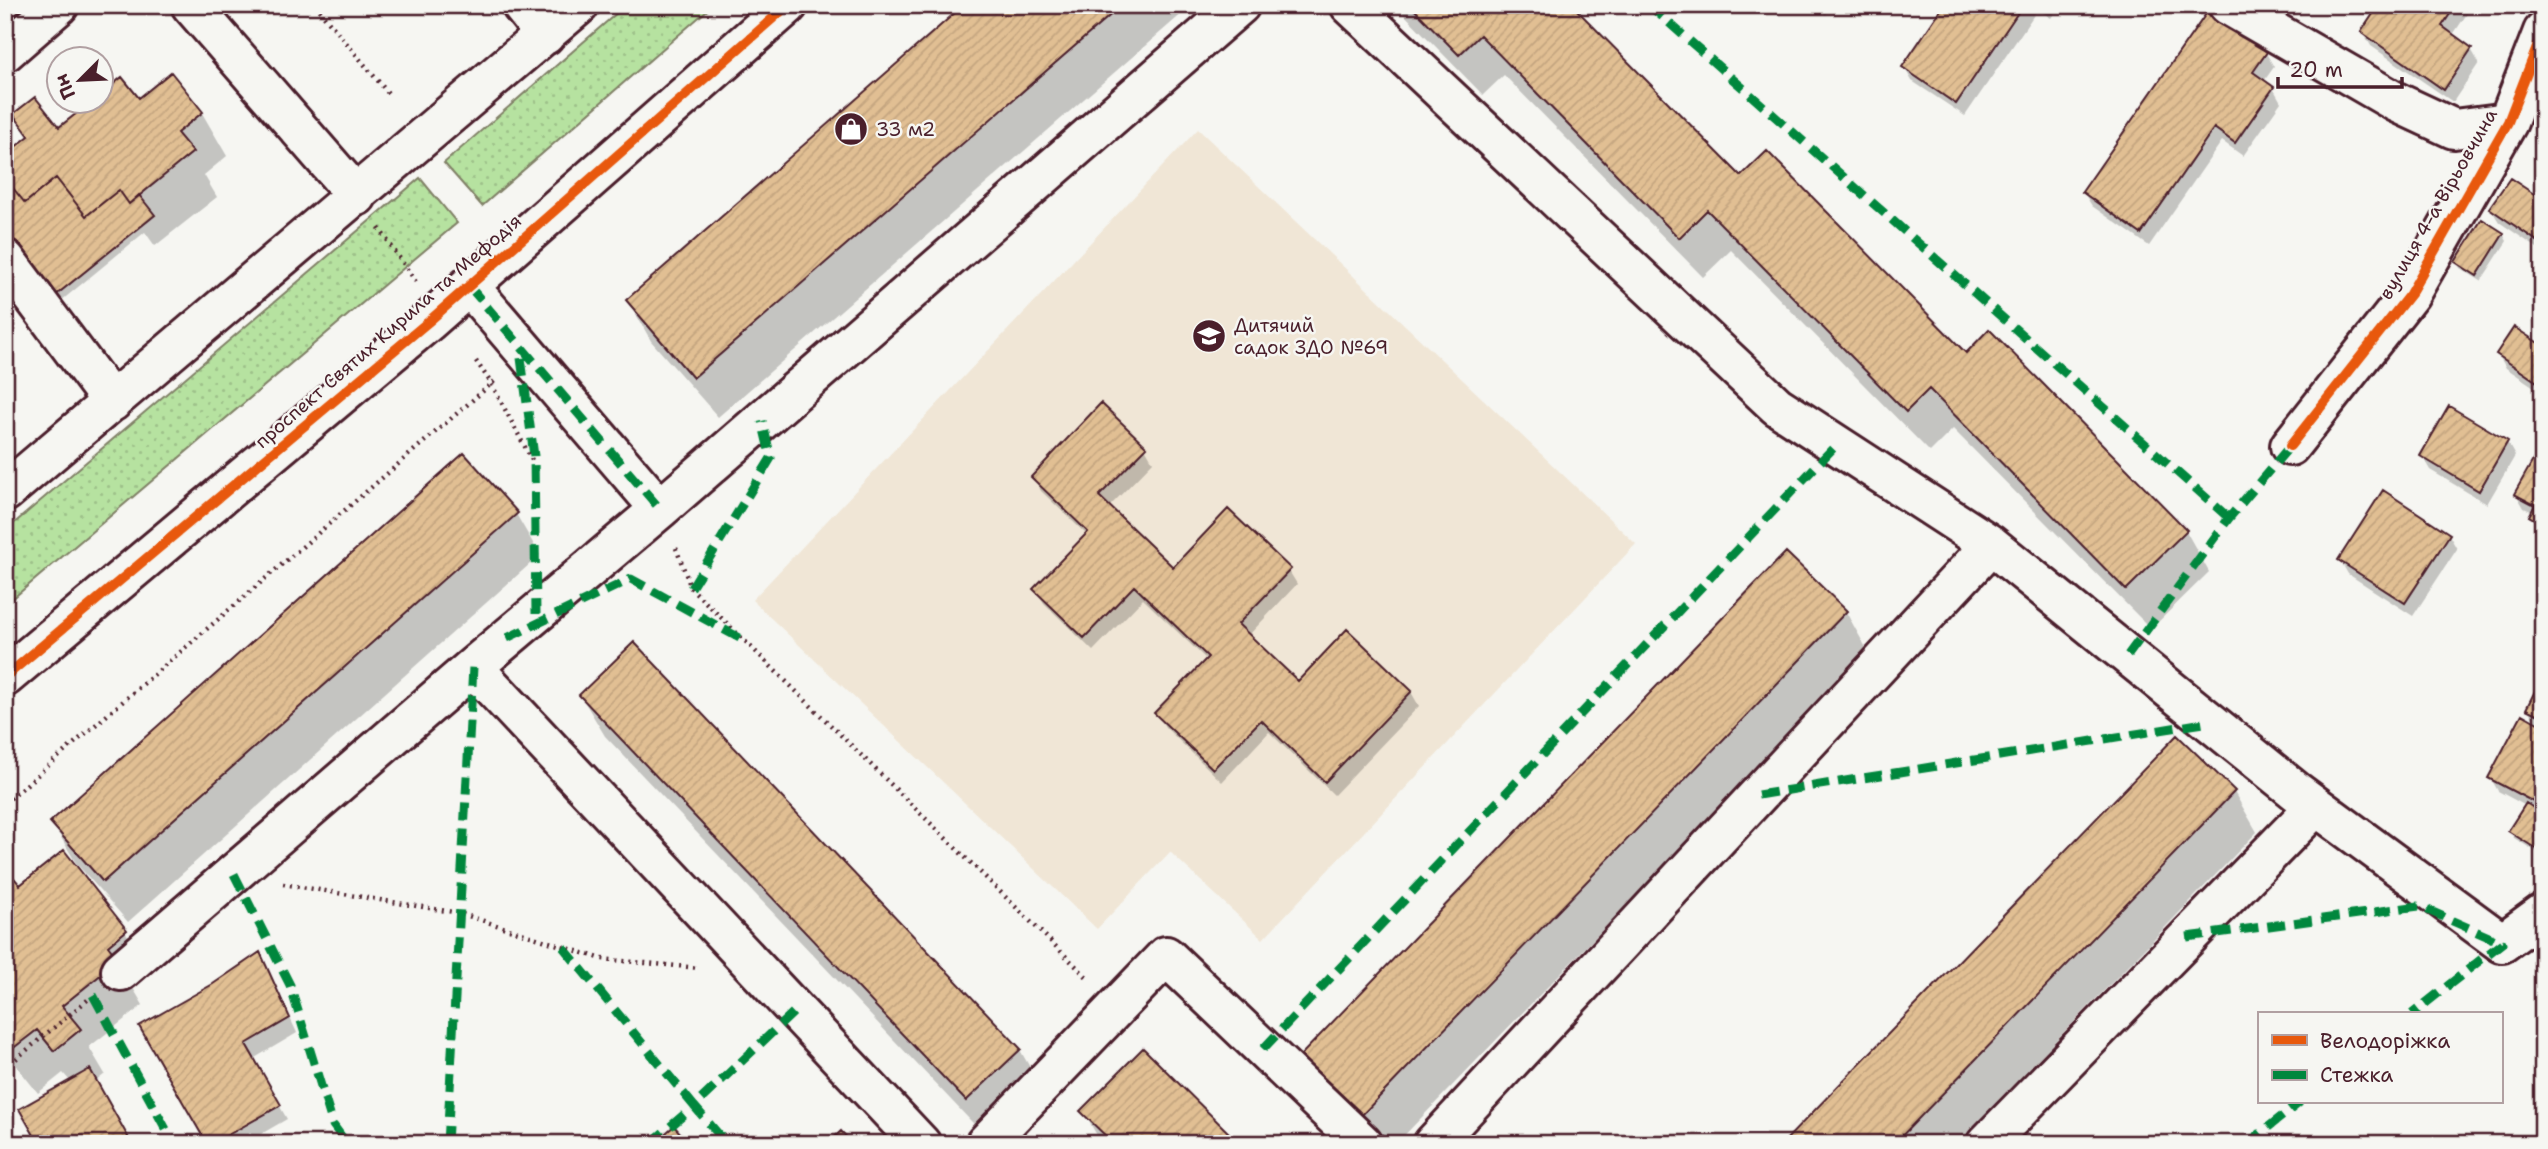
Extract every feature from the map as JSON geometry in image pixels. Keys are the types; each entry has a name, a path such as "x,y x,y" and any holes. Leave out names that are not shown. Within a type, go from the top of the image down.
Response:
{"street":[{"path":"5,52 59,5"},
{"path":"191,5 357,196"},
{"path":"521,5 545,35"},
{"path":"5,492 579,5"},
{"name":"проспект Святих Кирила та Мефодія","path":"5,677 438,313 788,5"},
{"path":"121,971 660,509 1240,5"},
{"path":"1350,5 1777,406 1992,545 2316,806 2502,943 2543,913"},
{"path":"2228,5 2396,102 2454,129 2508,122"},
{"name":"вулиця 4-а Вірьовчинa","path":"2290,446 2410,294 2508,122 2543,32"},
{"path":"5,259 112,402"},
{"path":"469,286 660,509"},
{"path":"1433,1144 1992,545"},
{"path":"473,667 921,1144"},
{"path":"1986,1144 2316,806"},
{"path":"992,1142 1166,956 1363,1144"}],"path":[{"path":"315,5 388,93"},
{"path":"357,196 438,313"},
{"path":"5,803 527,353"},
{"path":"472,356 491,383 533,462"},
{"path":"660,509 691,588 1117,1007"},
{"path":"234,874 323,892 459,913 601,959 760,973"},
{"path":"5,1068 121,971"}],"shaded area":[{"name":"Дитячий садок ЗДО №69","path":"1198,129 1636,544 1263,939 1170,852 1097,929 752,600"}],"green space":[{"path":"626,5 713,5 482,206 444,163"},
{"path":"420,178 457,223 5,605 5,531"}],"building":[{"path":"964,5 1122,5 693,378 626,300"},
{"path":"1410,5 1572,5 1741,176 1767,151 1966,353 1989,329 2187,530 2126,590 1929,389 1906,412 1707,210 1679,238 1480,35 1459,55"},
{"path":"1944,5 2023,5 1956,104 1902,67"},
{"path":"2379,5 2456,5 2442,26 2472,48 2444,90 2361,32"},
{"path":"2208,11 2267,52 2253,72 2274,87 2235,143 2214,128 2141,234 2082,192"},
{"path":"171,72 203,112 177,133 193,152 129,204 119,190 86,216 56,178 25,203 5,178 5,155 29,136 13,114 35,97 46,111 46,116 50,116 59,127 73,116 116,116 116,82 122,77 139,98"},
{"path":"5,178 25,203 56,178 86,216 119,190 129,204 139,195 155,215 56,295 5,232"},
{"path":"2510,178 2543,200 2543,245 2489,208"},
{"path":"2482,219 2504,233 2477,276 2455,262"},
{"path":"2514,327 2543,346 2543,386 2496,354"},
{"path":"1101,403 1147,447 1099,496 1173,567 1228,509 1291,569 1238,624 1298,681 1347,629 1412,691 1325,782 1261,720 1213,769 1154,713 1208,657 1134,586 1084,638 1033,589 1088,532 1031,477"},
{"path":"2449,406 2508,441 2479,491 2420,456"},
{"path":"464,453 518,513 103,882 50,822"},
{"path":"2536,455 2543,459 2543,524 2529,516 2535,505 2514,494"},
{"path":"2383,490 2450,534 2405,603 2338,560"},
{"path":"1786,552 1847,611 1358,1119 1297,1059"},
{"path":"634,642 1021,1049 966,1101 579,695"},
{"path":"2543,675 2543,717 2526,709"},
{"path":"2522,714 2543,726 2543,807 2488,778"},
{"path":"2177,735 2235,791 1894,1144 1782,1144"},
{"path":"2526,803 2543,814 2543,853 2508,831"},
{"path":"64,850 127,930 108,946 119,960 62,1006 81,1029 54,1051 37,1030 11,1050 5,1043 5,875 9,872 20,885"},
{"path":"260,952 290,1018 246,1044 281,1105 212,1144 207,1144 139,1026 213,984"},
{"path":"1143,1048 1240,1144 1114,1144 1080,1111"},
{"path":"90,1069 132,1144 39,1144 19,1109"},
{"path":"674,1126 690,1144 653,1144"},
{"path":"841,1131 853,1144 827,1144"}],"marked path":[{"path":"1649,5 2229,518"},
{"path":"469,286 660,509"},
{"path":"521,358 534,456 536,614"},
{"path":"691,588 771,458 762,421"},
{"path":"1263,1049 1837,444"},
{"path":"2128,655 2229,518 2290,446"},
{"path":"507,638 631,579 747,642"},
{"path":"447,1144 473,667"},
{"path":"1758,795 2210,722"},
{"path":"234,874 290,985 333,1125 347,1144"},
{"path":"2187,937 2419,906 2502,943 2415,1012"},
{"path":"563,947 694,1106 795,1011"},
{"path":"93,995 174,1144"},
{"path":"2247,1144 2297,1104"},
{"path":"650,1144 694,1106 727,1144"}],"cycle path":[{"path":"5,677 428,322 788,5"},
{"path":"2290,446 2410,294 2508,122 2543,32"}],"place":[{"name":"33 м2","path":"851,129"},
{"name":"Дитячий садок ЗДО №69","path":"1209,336"}]}
